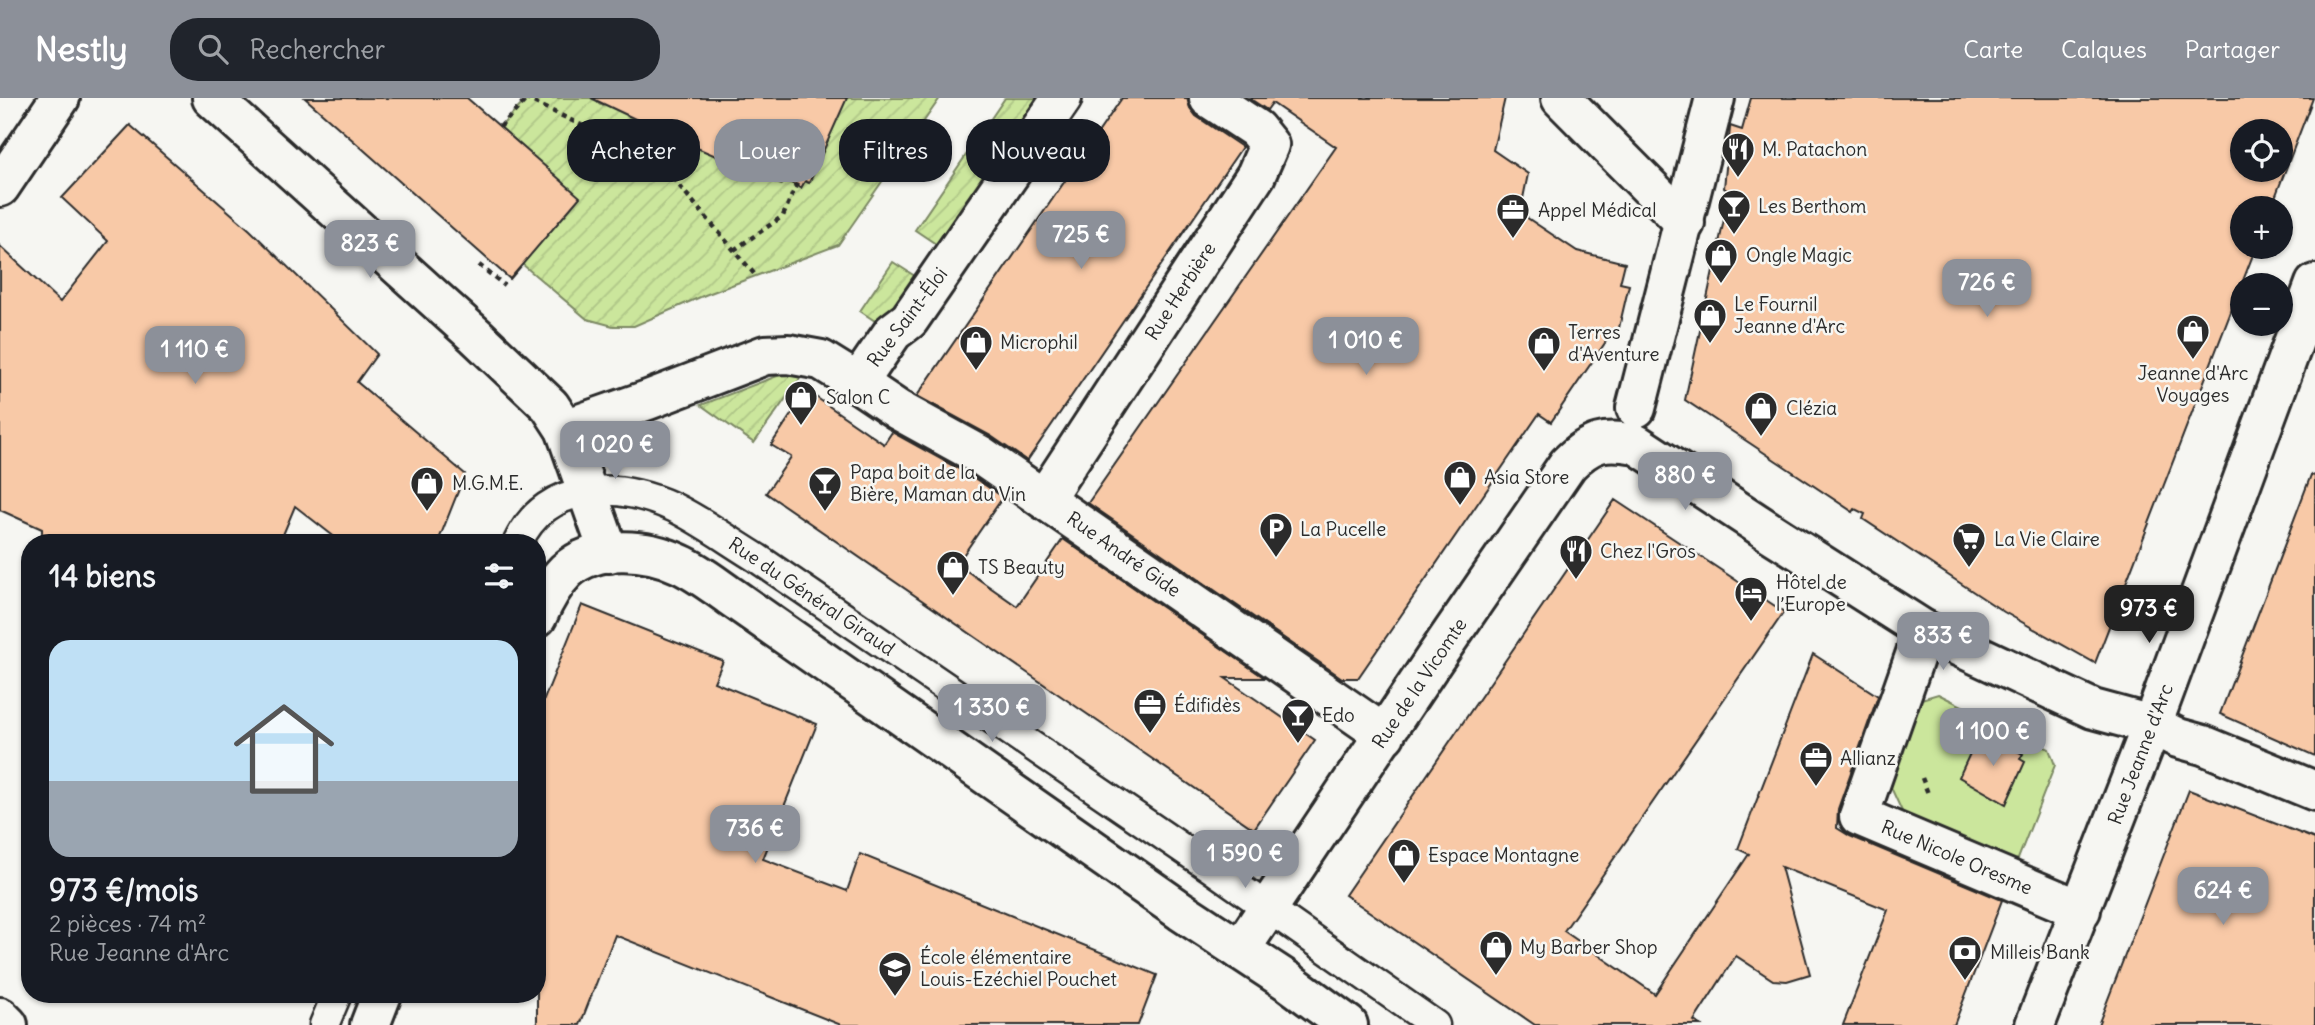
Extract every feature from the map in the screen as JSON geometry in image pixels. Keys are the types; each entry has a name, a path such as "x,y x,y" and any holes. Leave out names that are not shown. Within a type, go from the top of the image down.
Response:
{"street":[{"path":"0,187 60,98"},
{"path":"212,98 550,406 565,429 609,553"},
{"name":"Rue Saint-Éloi","path":"565,429 765,355 788,354 821,360 858,383 893,332 909,320 1062,98"},
{"name":"Rue Herbière","path":"1044,499 1256,175 1269,145 1256,129 1209,98"},
{"path":"1561,98 1685,223"},
{"path":"1636,408 1715,98"},
{"name":"Rue Jeanne d'Arc","path":"2035,1025 2152,725 2315,285"},
{"name":"Rue André Gide","path":"858,383 898,410 980,455 1385,735"},
{"name":"Rue de la Vicomte","path":"1240,950 1568,464 1590,446 1601,441 1618,440 1636,444 1924,630"},
{"path":"546,599 567,570 586,559 609,553 643,553 665,558 693,570 1348,1025"},
{"path":"1924,630 2093,709 2152,725 2178,738 2315,791"},
{"name":"Rue Nicole Oresme","path":"1924,630 1859,816 2081,910"},
{"path":"369,1025 378,1003"},
{"path":"0,1017 8,1025"}],"lane":[{"path":"521,534 540,510 564,497 587,491"},
{"name":"Rue du Général Giraud","path":"587,491 620,492 647,497 693,517 1269,908 1436,1025"},
{"path":"324,1025 333,1003"}],"path":[{"path":"500,127 525,99 660,163 756,276"},
{"path":"734,250 783,216 797,183"},
{"path":"479,265 504,285"},
{"path":"1895,712 1953,855"}],"green space":[{"path":"528,98 599,98 598,103 603,105 606,99 629,110 627,116 633,118 636,113 650,119 567,119 567,182 700,182 700,141 714,147 714,182 776,182 781,185 782,182 792,182 801,188 804,182 825,182 825,143 842,98 940,98 925,119 839,119 839,182 882,182 838,245 705,295 634,326 613,326 587,319 522,264 579,197 500,127"},
{"path":"1005,98 1043,98 1029,119 991,119"},
{"path":"966,155 966,182 986,182 942,248 915,230 948,182 952,182 952,176"},
{"path":"893,262 921,280 907,299 878,323 860,311"},
{"path":"785,373 804,373 754,443 701,405"},
{"path":"1938,694 2049,749 2055,765 2018,859 2007,864 1905,818 1888,781 1918,700"}],"building":[{"path":"305,98 467,98 580,197 510,279"},
{"path":"591,98 847,98 825,147 825,119 714,119 714,155 700,149 700,119 635,119"},
{"path":"1122,98 1187,98 1196,116 1242,147 1027,461 991,436 917,396 1064,182 1110,182 1110,119 1108,119"},
{"path":"1249,98 1505,98 1493,150 1528,174 1520,213 1577,251 1625,263 1620,283 1629,285 1618,332 1609,330 1607,340 1551,422 1539,414 1358,678 1342,678 1088,503 1336,147 1272,103 1267,110"},
{"path":"1751,98 2313,98 2293,150 2293,119 2230,119 2230,182 2281,182 2276,196 2230,196 2230,259 2251,259 2246,273 2230,273 2230,314 2095,663 2004,612 1863,519 1865,514 1855,509 1853,512 1685,400 1730,192 1724,188 1730,126 1742,130"},
{"path":"130,125 250,230 377,354 357,382 465,474 441,534 331,534 295,506 283,534 42,534 42,529 0,510 0,246 60,302 108,241 62,198"},
{"path":"789,182 804,182 801,188"},
{"path":"807,391 884,444 892,432 968,474 1003,497 957,564 1017,606 1063,539 1265,678 1225,678 1315,740 1254,829 766,493 791,457 771,445"},
{"path":"2311,475 2315,476 2315,756 2220,714"},
{"path":"1615,500 1784,612 1564,931 1655,994 1749,854 1738,849 1813,654 1878,696 1838,809 1837,828 1850,836 2002,900 1954,1025 1843,1025 1888,910 1781,867 1810,974 1787,981 1773,980 1736,956 1694,1021 1701,1025 1535,1025 1345,895"},
{"path":"582,605 723,661 714,682 817,724 763,859 847,891 860,854 1157,975 1138,1025 841,1025 615,935 580,1025 537,1025 537,1003 546,1003 546,695"},
{"path":"1980,732 2023,754 2020,759 2025,762 2006,804 1959,777"},
{"path":"2189,790 2315,839 2315,1025 2098,1025"}],"place":[{"name":"M. Patachon","path":"1738,179"},
{"name":"Les Berthom","path":"1734,236"},
{"name":"Appel Médical","path":"1513,240"},
{"name":"Ongle Magic","path":"1721,285"},
{"name":"Le Fournil Jeanne d'Arc","path":"1710,345"},
{"name":"Jeanne d'Arc Voyages","path":"2193,361"},
{"name":"Microphil","path":"976,372"},
{"name":"Terres d'Aventure","path":"1544,373"},
{"name":"Salon C","path":"801,427"},
{"name":"Clézia","path":"1761,438"},
{"name":"Asia Store","path":"1460,507"},
{"name":"M.G.M.E.","path":"427,513"},
{"name":"Papa boit de la Bière, Maman du Vin","path":"825,513"},
{"name":"La Pucelle","path":"1276,559"},
{"name":"La Vie Claire","path":"1969,569"},
{"name":"Chez l'Gros","path":"1576,581"},
{"name":"TS Beauty","path":"953,597"},
{"name":"Hôtel de l’Europe","path":"1751,623"},
{"name":"Édifidès","path":"1150,735"},
{"name":"Edo","path":"1298,745"},
{"name":"Allianz","path":"1816,788"},
{"name":"Espace Montagne","path":"1404,885"},
{"name":"My Barber Shop","path":"1496,977"},
{"name":"Milleis Bank","path":"1965,982"},
{"name":"École élémentaire Louis-Ezéchiel Pouchet","path":"895,998"}]}
